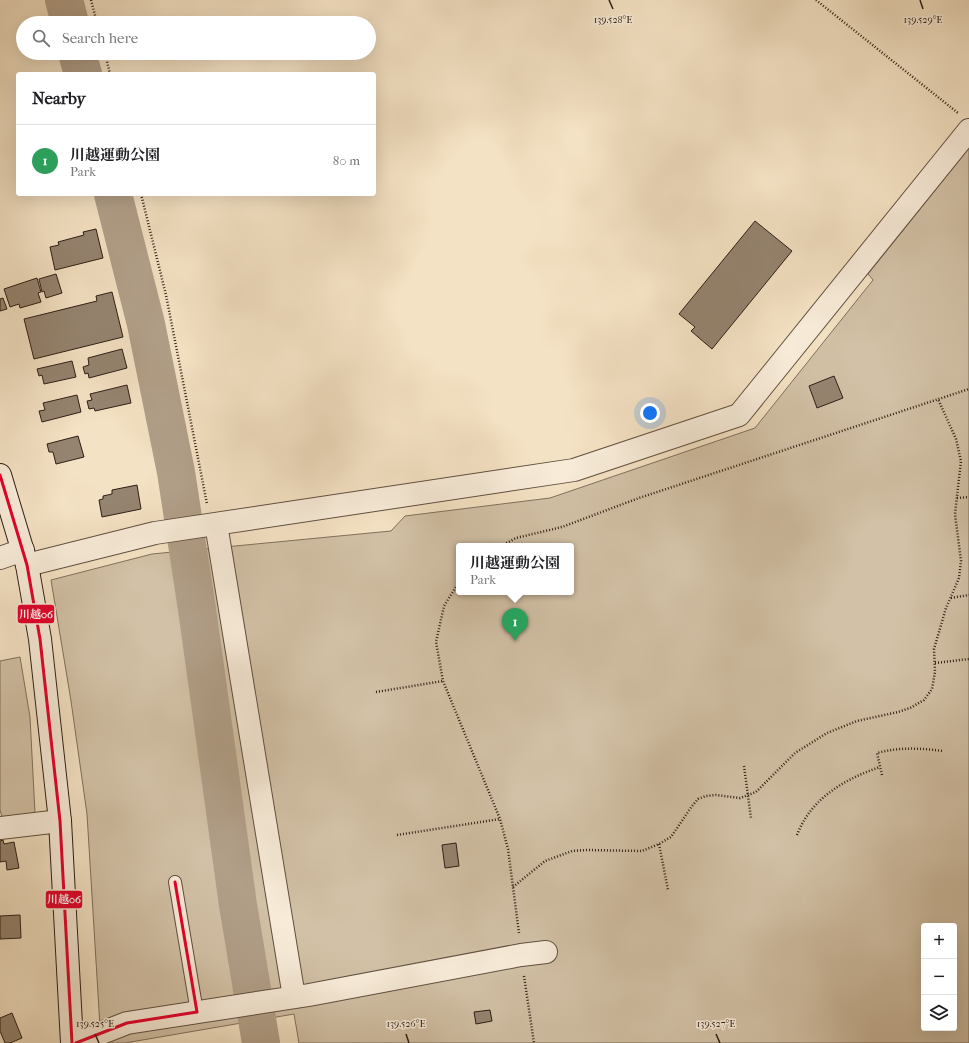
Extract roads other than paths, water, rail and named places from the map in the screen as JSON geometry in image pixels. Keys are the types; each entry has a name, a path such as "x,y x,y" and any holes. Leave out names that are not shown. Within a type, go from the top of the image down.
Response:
{"street":[{"path":"0,558 25,557 210,524 574,470 739,415 966,124"},
{"path":"0,475 25,557 40,639 60,821 72,1043"},
{"path":"210,524 286,999"},
{"path":"0,828 60,821"},
{"path":"76,1043 127,1023 286,999 521,955 546,952"}],"lane":[{"path":"175,882 197,1012"}],"waterway":[{"path":"64,0 68,16"},
{"path":"79,60 82,72"},
{"path":"114,196 146,324 176,472 197,609 238,905 261,1043"}],"place":[{"name":"川越運動公園","path":"515,641"}]}
